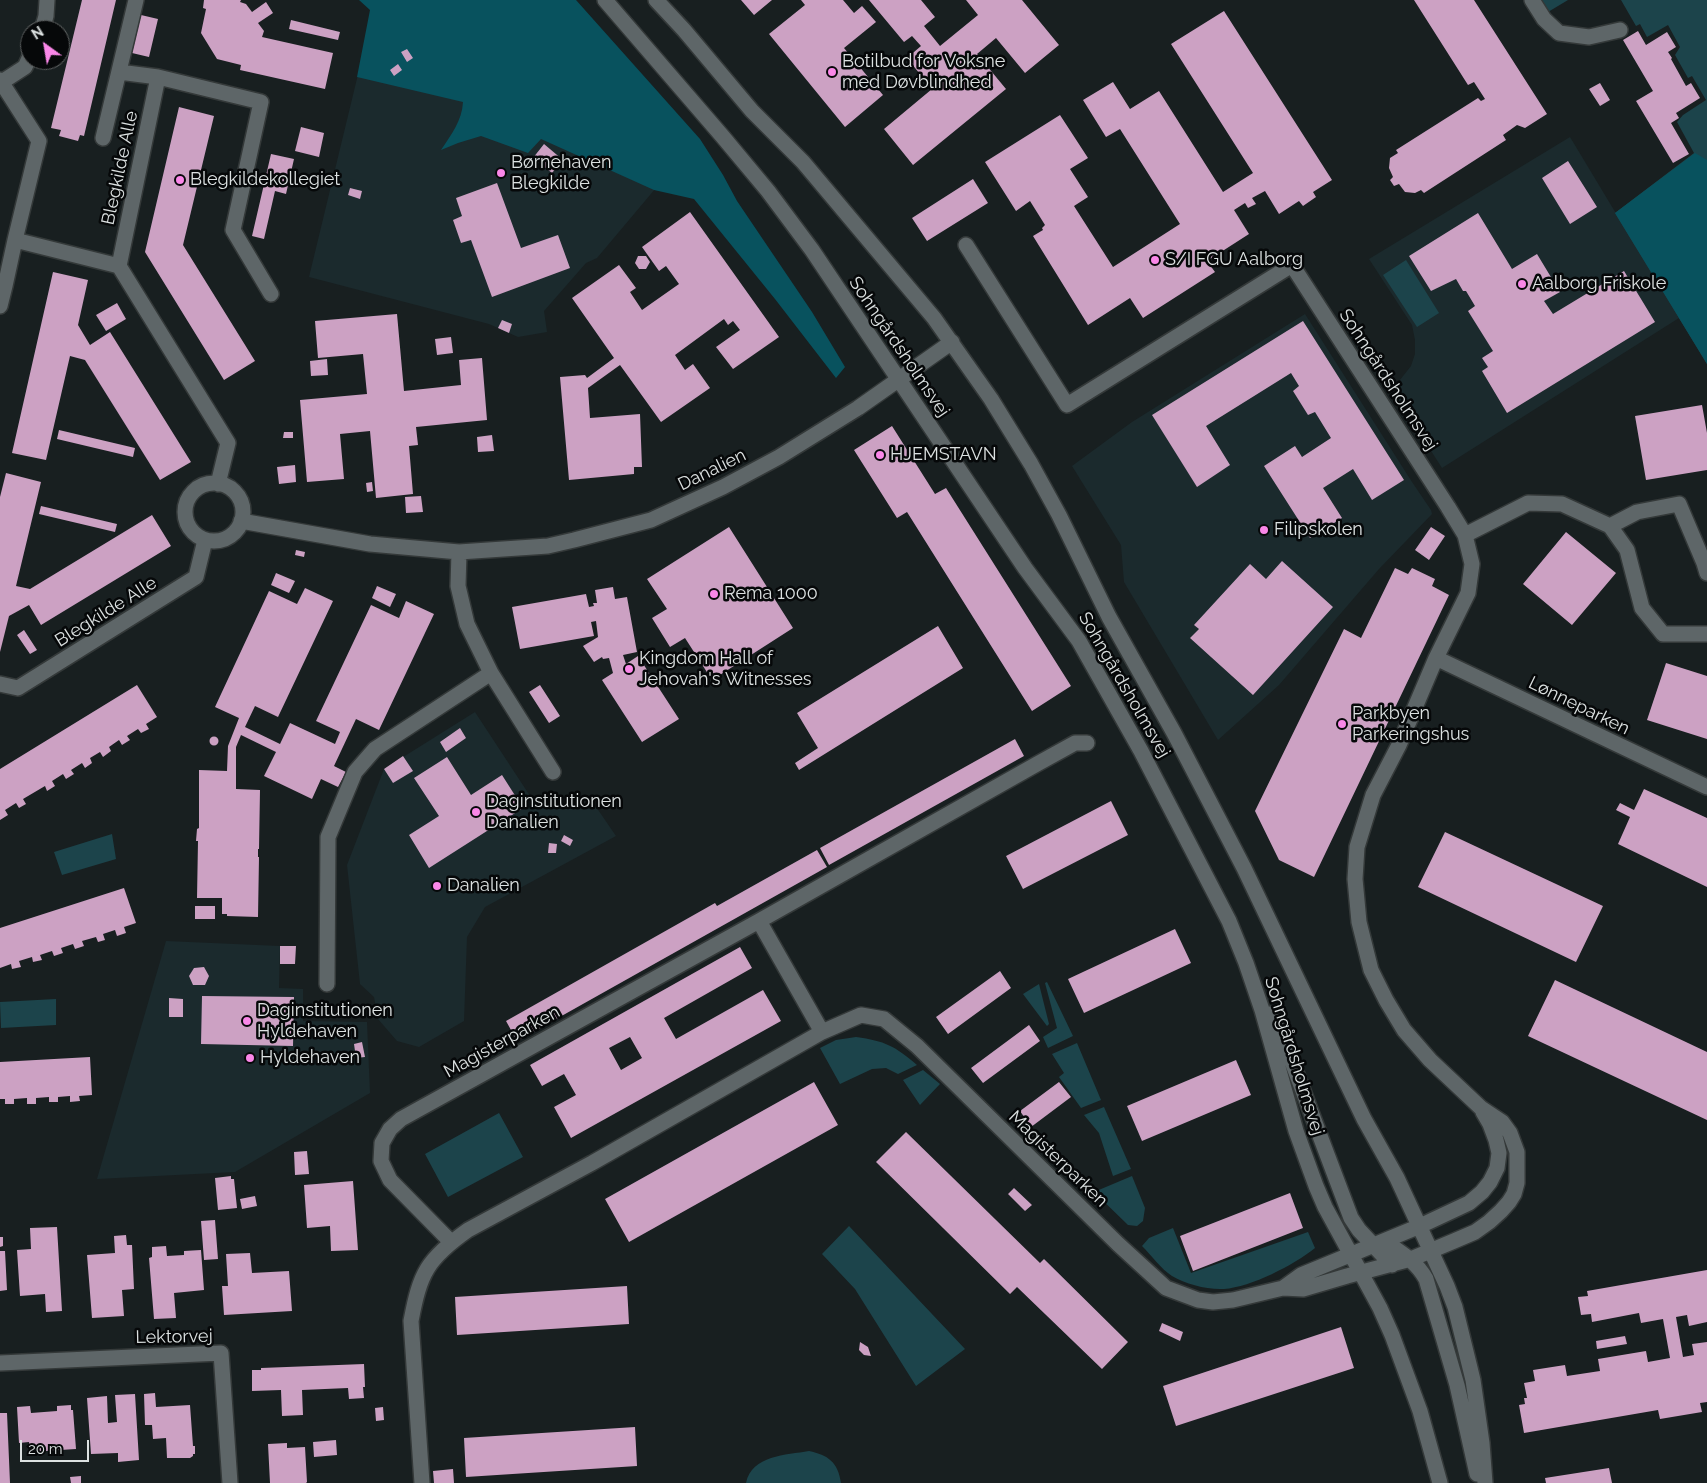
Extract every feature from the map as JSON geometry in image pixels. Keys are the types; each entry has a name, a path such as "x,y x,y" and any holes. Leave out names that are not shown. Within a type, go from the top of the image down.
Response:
{"street":[{"path":"45,20 48,0"},
{"name":"Blegkilde Alle","path":"103,138 136,0"},
{"name":"Sohngårdsholmsvej","path":"605,0 711,122 812,250 1020,560 1079,641 1141,751 1229,921 1262,1010 1296,1131 1325,1207 1380,1308 1408,1374 1440,1483"},
{"name":"Sohngårdsholmsvej","path":"656,0 684,30 752,111 803,162 916,296 952,342 1031,464 1059,515 1109,618 1174,733 1244,868 1364,1119 1397,1178 1447,1286 1455,1307 1473,1380 1482,1443 1485,1483"},
{"path":"1532,0 1544,19 1559,33 1588,37 1620,30"},
{"path":"0,306 2,285 39,141 1,81 20,70"},
{"path":"119,72 158,77 261,102 233,230 271,294"},
{"name":"Blegkilde Alle","path":"119,266 158,77"},
{"path":"15,240 119,266 228,443 218,484"},
{"name":"Sohngårdsholmsvej","path":"966,245 1067,405 1292,265 1465,535 1472,564 1468,593 1436,658 1399,745 1373,795 1357,847 1355,879 1359,922 1371,970 1386,1000 1404,1030 1430,1060 1481,1108 1502,1122 1514,1142 1517,1152 1517,1183 1514,1194 1509,1202 1489,1222 1475,1232 1430,1251"},
{"name":"Danalien","path":"241,521 370,544 459,552 548,546 651,520 723,487 778,457 858,408 952,342"},
{"path":"205,484 218,484 230,488 241,502 243,512 241,521 231,536 223,540 205,540 197,536 186,521 186,503 197,489 205,484"},
{"path":"1465,535 1528,503 1562,504 1610,526 1627,550 1642,608 1663,634 1707,634"},
{"path":"1610,526 1637,512 1679,504 1707,574"},
{"name":"Blegkilde Alle","path":"0,684 18,688 196,577 205,540"},
{"path":"459,552 458,586 467,624 491,673 553,772"},
{"name":"Lønneparken","path":"1436,658 1707,787"},
{"path":"327,984 328,837 355,772 375,749 491,673"},
{"name":"Magisterparken","path":"451,1242 390,1180 381,1161 382,1143 390,1129 401,1119 759,921 1052,755 1076,743 1087,743"},
{"path":"759,921 822,1032"},
{"path":"1246,963 1288,1051 1351,1218 1358,1230 1378,1243 1410,1259 1426,1279 1457,1385 1479,1483"},
{"name":"Magisterparken","path":"422,1483 411,1321 422,1276 436,1255 468,1230 592,1163 822,1032 861,1015 884,1019 916,1046 1118,1244 1166,1288 1198,1300 1214,1302 1233,1300 1282,1288 1303,1289 1392,1265 1430,1251"},
{"name":"Sohngårdsholmsvej","path":"1420,1226 1469,1203 1490,1182 1496,1168 1499,1153 1490,1124 1481,1108"},
{"name":"Magisterparken","path":"1282,1288 1301,1276 1420,1226"},
{"path":"1378,1243 1392,1265"},
{"name":"Lektorvej","path":"0,1362 220,1353 230,1483"}],"shaded area":[{"path":"359,0 576,0 700,139 737,201 812,312 845,367 836,378 694,199 654,190 541,139 528,153 481,136 441,150 458,122 463,102 357,77 370,10"},
{"name":"Børnehaven Blegkilde","path":"376,0 682,157 597,258 586,263 544,311 547,332 518,337 489,324 309,277"},
{"path":"1535,0 1568,0 1543,15"},
{"path":"1621,0 1707,0 1707,364 1615,213 1694,153 1677,122 1683,115 1706,100 1692,76 1688,78 1675,55 1680,47 1668,25 1647,37 1640,24 1636,26"},
{"name":"Aalborg Friskole","path":"1570,137 1679,318 1442,468 1392,390 1411,366 1415,354 1415,340 1412,325 1369,259"},
{"path":"1695,153 1707,160 1707,364 1615,213"},
{"path":"1406,260 1439,313 1417,327 1383,275"},
{"name":"Filipskolen","path":"1305,314 1432,514 1379,569 1279,685 1218,740 1124,582 1121,545 1072,466 1132,422"},
{"name":"Danalien","path":"475,712 534,802 555,794 565,809 592,801 616,836 485,907 467,937 464,1021 419,1047 397,1041 378,1019 374,997 360,984 347,865 384,769"},
{"path":"112,834 116,859 62,875 54,852"},
{"name":"Hyldehaven","path":"166,941 280,946 279,988 303,989 303,1021 367,1022 370,1093 235,1172 97,1179"},
{"path":"1047,982 1073,1036 1048,1048 1043,1037 1057,1028 1045,983"},
{"path":"1039,984 1049,1024 1047,1026 1023,994"},
{"path":"56,999 56,1025 1,1028 0,1002"},
{"path":"856,1037 875,1040 889,1045 917,1065 898,1074 886,1068 872,1069 840,1084 820,1048 836,1040"},
{"path":"1077,1043 1101,1100 1081,1108 1059,1077 1064,1073 1052,1054"},
{"path":"923,1070 940,1084 920,1105 903,1080"},
{"path":"1104,1107 1131,1169 1113,1176 1099,1133 1084,1115"},
{"path":"499,1113 523,1157 448,1197 425,1154"},
{"path":"1132,1176 1145,1208 1143,1221 1137,1226 1128,1225 1094,1192"},
{"path":"849,1226 965,1349 916,1386 855,1289 822,1254"},
{"path":"1173,1228 1191,1273 1308,1232 1315,1248 1284,1268 1259,1280 1235,1287 1211,1289 1184,1282 1172,1276 1142,1246 1149,1238"},
{"path":"809,1451 827,1457 835,1465 841,1483 746,1483 749,1474 763,1462 771,1458"}],"building":[{"path":"82,0 116,0 84,136 80,135 78,141 59,136 61,130 51,128 65,70 70,70 70,50"},
{"path":"204,0 241,0 240,2 246,4 252,12 266,2 273,13 258,23 264,31 262,37 333,53 325,89 240,70 241,65 217,59 201,33 206,9 203,8"},
{"path":"741,0 772,0 754,15"},
{"name":"Botilbud for Voksne med Døvblindhed","path":"801,0 843,0 854,13 862,6 876,22 844,48 883,95 845,127 769,34 805,5"},
{"path":"869,0 921,0 935,17 924,26 940,46 978,15 966,0 1022,0 1059,45 1025,73 996,38 977,54 1006,89 913,165 884,129 932,89 907,58 921,46 912,36 904,42"},
{"path":"1414,0 1474,0 1547,114 1525,128 1517,125 1503,135 1506,140 1424,193 1421,190 1415,193 1405,192 1399,184 1394,186 1390,180 1393,177 1389,168 1390,158 1398,153 1396,150 1478,98 1481,101 1485,99 1474,82 1468,85"},
{"path":"1224,11 1332,180 1313,192 1316,197 1303,206 1299,201 1279,214 1265,191 1252,198 1256,204 1248,208 1245,203 1234,210 1249,234 1207,261 1215,272 1143,318 1130,298 1088,325 1033,236 1043,230 1042,228 1045,225 1030,201 1016,211 985,162 1060,115 1088,158 1070,169 1088,197 1074,206 1113,267 1180,224 1120,129 1106,137 1083,100 1113,82 1130,109 1159,91 1223,192 1253,173 1171,44"},
{"path":"141,15 158,19 149,57 132,53"},
{"path":"291,20 340,32 338,40 289,29"},
{"path":"1638,31 1646,45 1667,32 1676,47 1668,52 1671,59 1686,86 1691,83 1700,98 1676,113 1679,118 1671,123 1689,154 1673,163 1636,101 1653,91 1623,40"},
{"path":"407,49 413,58 407,62 401,52"},
{"path":"398,64 402,70 394,76 390,70"},
{"path":"1600,83 1610,100 1600,106 1589,89"},
{"name":"Blegkildekollegiet","path":"179,107 214,116 183,245 255,361 224,380 145,252"},
{"path":"301,127 324,133 319,157 295,151"},
{"path":"544,144 563,160 552,173 533,158"},
{"path":"271,154 294,159 286,194 275,191 264,239 252,236"},
{"path":"1568,161 1597,207 1570,224 1542,178"},
{"path":"973,179 988,203 927,241 912,218"},
{"path":"497,183 521,248 558,235 570,268 492,297 471,240 461,243 453,220 462,216 456,198"},
{"path":"350,188 362,191 360,199 348,195"},
{"path":"690,212 779,337 733,369 716,347 740,330 733,321 728,325 724,319 675,355 685,370 693,364 710,388 661,422 620,365 588,388 590,418 640,414 642,467 634,467 634,474 569,480 560,377 585,375 587,378 614,358 572,298 619,265 636,288 630,292 642,310 679,284 666,266 659,271 642,247"},
{"path":"1478,213 1512,269 1537,254 1560,292 1544,301 1553,314 1624,271 1655,322 1507,413 1482,371 1488,367 1482,358 1493,351 1468,311 1475,306 1466,291 1463,291 1456,279 1431,291 1409,256"},
{"path":"638,256 646,256 650,262 646,269 639,269 635,263"},
{"path":"53,272 88,280 78,325 90,345 110,332 191,462 160,480 85,360 70,356 46,460 12,453"},
{"path":"117,303 126,319 106,331 96,315"},
{"path":"397,314 404,391 461,385 459,360 482,358 487,420 416,427 418,445 409,446 413,494 376,498 370,431 340,434 344,479 307,482 300,400 367,394 363,354 318,358 315,321"},
{"path":"502,320 512,324 509,333 498,328"},
{"path":"1303,321 1404,480 1372,500 1353,469 1323,488 1342,518 1310,538 1264,466 1295,446 1302,457 1331,438 1315,412 1308,415 1293,391 1299,386 1291,373 1206,426 1230,465 1197,487 1152,415"},
{"path":"451,337 453,353 437,355 435,339"},
{"path":"327,359 328,375 311,376 310,361"},
{"path":"1702,405 1707,433 1707,470 1646,480 1635,416"},
{"path":"892,426 935,494 946,488 1071,686 1032,711 907,512 897,518 854,450"},
{"path":"59,430 135,448 133,457 57,439"},
{"path":"284,432 293,432 293,438 283,438"},
{"path":"492,435 494,451 478,452 477,437"},
{"path":"295,465 296,482 279,484 277,467"},
{"path":"6,473 41,482 16,586 30,589 152,515 171,546 41,625 29,605 9,616 0,652 0,497"},
{"path":"372,482 373,491 367,492 366,483"},
{"path":"421,496 423,512 406,513 405,497"},
{"path":"41,506 117,524 115,532 39,514"},
{"name":"Rema 1000","path":"729,527 793,628 712,680 685,638 670,647 652,618 667,609 647,579"},
{"path":"1431,527 1445,536 1429,560 1415,550"},
{"path":"1566,532 1616,573 1572,625 1523,584"},
{"path":"296,550 305,552 304,557 295,555"},
{"path":"1282,561 1333,607 1253,695 1190,638 1199,629 1194,625 1250,564 1266,579"},
{"name":"Parkbyen Parkeringshus","path":"1395,568 1408,574 1412,568 1435,579 1432,586 1449,595 1314,877 1279,860 1255,811 1344,629 1361,638"},
{"path":"276,573 295,581 289,593 271,585"},
{"path":"377,586 396,594 390,607 372,598"},
{"name":"Kingdom Hall of Jehovah's Witnesses","path":"613,587 615,599 627,597 637,652 623,655 626,664 638,656 679,719 642,742 602,680 613,673 609,658 603,659 602,657 594,662 583,646 598,637 596,621 591,622 594,636 520,649 512,607 586,594 589,607 594,606 593,603 597,603 595,590"},
{"path":"305,588 333,601 278,717 255,706 245,727 280,744 290,723 335,744 340,732 316,721 371,605 399,618 406,601 434,614 379,730 356,719 334,766 346,772 338,787 321,779 312,799 264,776 276,752 241,735 236,747 236,789 260,790 258,917 227,916 227,914 222,914 222,898 197,898 198,841 196,841 197,829 199,828 199,770 227,771 228,746 239,718 215,707 269,591 297,604"},
{"path":"938,626 963,668 799,770 795,763 818,748 797,713"},
{"path":"24,630 37,650 30,654 17,635"},
{"path":"1666,663 1707,676 1707,739 1647,720"},
{"path":"137,685 157,717 146,724 149,729 141,733 138,729 127,736 130,740 122,745 119,740 109,747 111,751 103,757 100,752 90,758 92,763 85,768 82,763 71,770 74,774 66,779 63,774 52,781 55,786 47,791 45,786 23,799 26,804 19,808 16,803 5,810 8,815 0,820 0,769"},
{"path":"540,685 560,716 549,723 529,692"},
{"path":"460,728 466,738 446,752 440,742"},
{"path":"214,737 218,741 214,745 210,741"},
{"path":"1015,739 1024,756 829,865 820,848"},
{"path":"403,756 413,771 393,783 384,769"},
{"name":"Daginstitutionen Danalien","path":"447,757 471,795 502,775 523,808 429,868 409,835 439,816 414,778"},
{"path":"1644,789 1707,818 1707,887 1618,844 1630,817 1616,810 1620,803 1634,810"},
{"path":"1111,801 1128,835 1023,889 1006,856"},
{"path":"1445,832 1603,906 1576,962 1418,887"},
{"path":"564,835 573,840 570,846 561,841"},
{"path":"549,843 557,844 556,853 548,853"},
{"path":"817,850 827,867 517,1041 506,1021 715,903 717,906"},
{"path":"124,888 136,923 124,927 126,933 117,936 115,930 103,934 105,940 98,942 96,937 82,941 84,946 75,949 73,944 61,948 63,953 54,956 52,951 40,955 42,960 33,962 32,957 19,961 21,967 12,969 11,964 0,968 0,928"},
{"path":"195,906 215,906 215,919 195,919"},
{"path":"1175,929 1191,963 1084,1013 1068,979"},
{"path":"280,946 296,946 295,964 280,964"},
{"path":"740,947 752,968 664,1018 676,1039 763,990 781,1021 571,1138 554,1107 576,1095 564,1074 542,1086 530,1065","holes":["630,1037 642,1058 621,1070 609,1048"]},
{"path":"204,967 209,976 205,985 193,985 189,976 194,968"},
{"path":"1000,971 1011,988 948,1034 936,1017"},
{"path":"1555,980 1707,1052 1707,1120 1528,1036"},
{"name":"Daginstitutionen Hyldehaven","path":"202,996 294,997 293,1046 201,1044"},
{"path":"169,998 183,999 183,1017 169,1017"},
{"path":"1029,1025 1040,1041 983,1083 971,1068"},
{"path":"362,1042 365,1057 356,1058 354,1044"},
{"path":"90,1057 92,1095 79,1096 80,1101 70,1102 70,1096 58,1097 58,1102 49,1102 49,1097 36,1098 36,1104 27,1104 27,1098 14,1099 14,1104 5,1104 5,1099 0,1099 0,1062"},
{"path":"1236,1060 1251,1095 1142,1141 1127,1106"},
{"path":"814,1082 838,1125 629,1242 605,1199"},
{"path":"1059,1082 1071,1097 1031,1127 1020,1111"},
{"path":"906,1132 1040,1263 1044,1259 1128,1342 1102,1369 1017,1287 1010,1294 876,1162"},
{"path":"307,1151 309,1174 295,1175 294,1152"},
{"path":"231,1176 231,1179 234,1179 237,1208 218,1210 215,1178"},
{"path":"353,1181 358,1250 331,1251 330,1226 307,1228 304,1185"},
{"path":"1014,1188 1032,1205 1025,1211 1008,1194"},
{"path":"1290,1193 1303,1228 1193,1271 1180,1236"},
{"path":"255,1196 257,1206 242,1209 240,1199"},
{"path":"215,1220 218,1259 204,1260 201,1221"},
{"path":"57,1227 62,1311 46,1312 45,1294 20,1296 17,1250 31,1249 30,1228"},
{"path":"126,1235 127,1245 132,1245 134,1289 122,1290 124,1316 92,1318 87,1255 115,1253 114,1236"},
{"path":"0,1237 3,1237 3,1246 0,1247"},
{"path":"166,1246 167,1256 184,1255 184,1251 201,1250 204,1290 174,1293 176,1318 154,1319 149,1258 152,1257 152,1247"},
{"path":"0,1251 5,1251 7,1290 0,1291"},
{"path":"250,1253 252,1273 289,1271 292,1311 224,1315 222,1286 228,1286 226,1254"},
{"path":"1707,1270 1707,1322 1689,1326 1687,1315 1676,1317 1683,1357 1694,1355 1692,1344 1707,1342 1707,1402 1700,1403 1702,1412 1660,1419 1658,1410 1524,1433 1519,1405 1525,1404 1524,1398 1527,1398 1524,1383 1535,1381 1533,1370 1565,1365 1567,1376 1600,1371 1598,1359 1646,1351 1648,1362 1670,1358 1663,1319 1641,1323 1639,1313 1592,1322 1591,1314 1581,1315 1578,1297 1588,1296 1587,1291"},
{"path":"627,1286 629,1324 457,1335 455,1297"},
{"path":"1162,1323 1183,1332 1180,1341 1159,1331"},
{"path":"1341,1327 1354,1368 1176,1426 1163,1386"},
{"path":"1625,1336 1627,1344 1597,1349 1596,1341"},
{"path":"860,1342 868,1347 871,1356 864,1355 859,1350"},
{"path":"364,1364 364,1398 349,1399 348,1388 302,1390 303,1415 282,1416 281,1390 252,1391 252,1370 261,1370 261,1368"},
{"path":"155,1393 156,1407 190,1405 195,1454 190,1458 167,1458 166,1438 153,1439 152,1425 145,1425 144,1394"},
{"path":"135,1394 139,1460 118,1462 118,1453 91,1454 87,1398 107,1396 108,1423 117,1422 115,1395"},
{"path":"71,1405 76,1449 30,1452 29,1442 19,1443 17,1407 30,1406 31,1413 57,1411 57,1406"},
{"path":"383,1407 384,1420 376,1421 375,1408"},
{"path":"0,1413 7,1413 10,1483 0,1483"},
{"path":"635,1427 637,1466 466,1477 464,1438"},
{"path":"336,1440 337,1455 314,1457 313,1442"},
{"path":"287,1443 287,1448 305,1447 306,1483 270,1483 268,1444"},
{"path":"1609,1468 1612,1483 1546,1483 1545,1478"},
{"path":"453,1469 454,1483 434,1483 433,1471"},
{"path":"81,1476 81,1483 71,1483 70,1477"}],"place":[{"name":"Botilbud for Voksne med Døvblindhed","path":"832,72"},
{"name":"Børnehaven Blegkilde","path":"501,173"},
{"name":"Blegkildekollegiet","path":"180,180"},
{"name":"S/I FGU Aalborg","path":"1155,260"},
{"name":"Aalborg Friskole","path":"1522,284"},
{"name":"HJEMSTAVN","path":"880,455"},
{"name":"Filipskolen","path":"1264,530"},
{"name":"Rema 1000","path":"714,594"},
{"name":"Kingdom Hall of Jehovah's Witnesses","path":"629,669"},
{"name":"Parkbyen Parkeringshus","path":"1342,724"},
{"name":"Daginstitutionen Danalien","path":"476,812"},
{"name":"Danalien","path":"437,886"},
{"name":"Daginstitutionen Hyldehaven","path":"247,1021"},
{"name":"Hyldehaven","path":"250,1058"}]}
